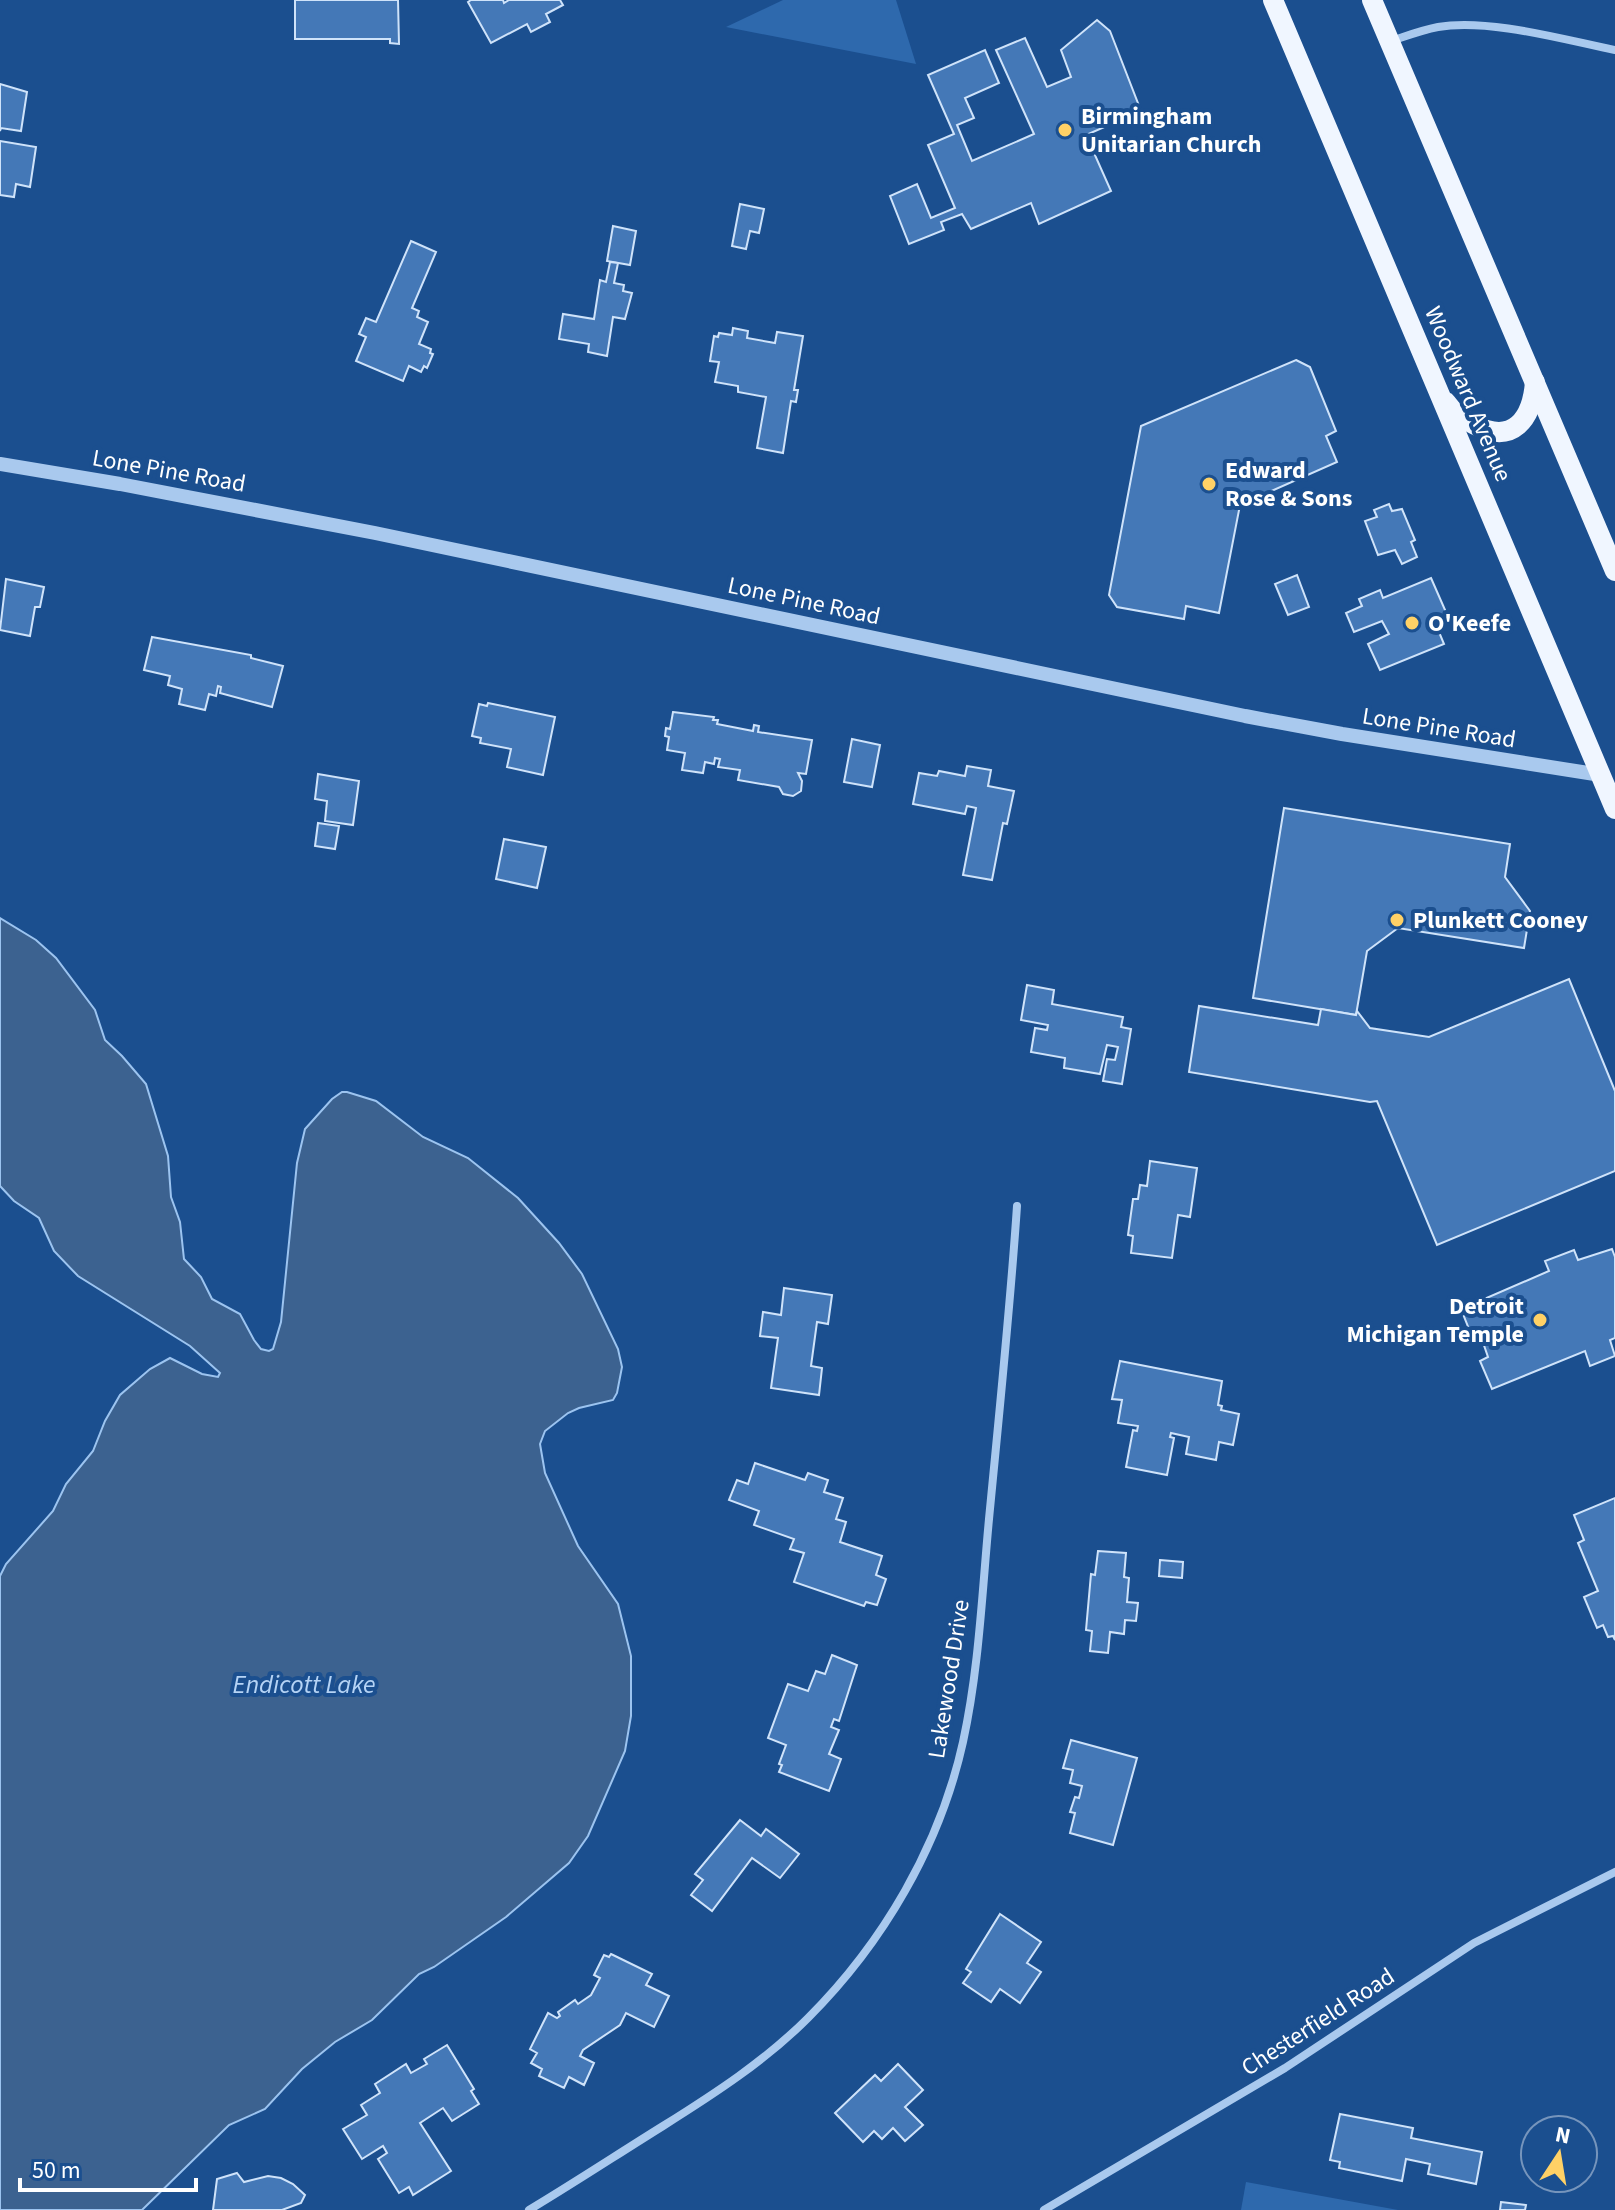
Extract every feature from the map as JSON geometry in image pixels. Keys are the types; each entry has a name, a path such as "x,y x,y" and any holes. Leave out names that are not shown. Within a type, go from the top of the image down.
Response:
{"main road":[{"name":"Woodward Avenue","path":"1273,0 1439,392 1608,776 1615,809"},
{"path":"1372,0 1615,571"},
{"path":"1439,392 1450,408 1470,422 1494,433 1504,432 1514,429 1528,414 1535,381"}],"street":[{"path":"1390,41 1438,27 1466,25 1615,50"},
{"name":"Lone Pine Road","path":"0,464 134,486 375,533 1316,729 1608,776"},
{"name":"Lakewood Drive","path":"529,2210 749,2070 807,2019 853,1968 914,1875 953,1778 972,1696 1017,1206"},
{"name":"Chesterfield Road","path":"1044,2210 1285,2068 1474,1943 1615,1872"}],"shaded area":[{"path":"783,0 896,0 916,64 726,27"},
{"path":"1246,2182 1398,2210 1241,2210"}],"water":[{"name":"Endicott Lake","path":"0,918 36,940 56,958 95,1010 105,1040 146,1084 168,1156 171,1197 180,1222 184,1259 201,1277 212,1299 240,1314 261,1349 273,1349 281,1322 297,1163 305,1129 332,1099 347,1092 376,1101 423,1137 468,1158 518,1198 582,1274 618,1349 622,1367 613,1400 568,1413 545,1431 540,1444 545,1473 578,1546 618,1604 631,1656 631,1716 625,1751 588,1836 569,1863 506,1917 419,1974 372,2020 335,2042 302,2069 265,2109 229,2125 142,2210 0,2210 0,1576 6,1564 53,1511 66,1484 93,1451 120,1395 150,1369 170,1358 202,1374 218,1377 220,1373 190,1346 78,1276 54,1251 39,1218 14,1201 0,1186"}],"building":[{"path":"295,0 398,0 399,44 390,43 390,39 295,39"},
{"path":"503,0 504,3 509,0 560,0 563,5 546,14 550,22 531,32 527,24 491,43 468,2"},
{"name":"Birmingham Unitarian Church","path":"1097,20 1110,31 1141,111 1086,135 1111,191 1039,224 1031,203 971,229 962,214 941,222 944,230 909,244 890,196 917,184 931,218 955,208 928,145 954,134 928,75 985,50 999,83 965,98 974,118 957,125 972,161 1034,134 996,50 1025,38 1047,87 1071,77 1061,50"},
{"path":"0,84 27,92 21,131 1,128 0,131"},
{"path":"0,141 36,147 30,187 16,184 14,197 0,195"},
{"path":"740,204 764,209 759,233 750,231 746,249 732,246"},
{"path":"613,226 636,231 630,265 607,261"},
{"path":"411,241 436,252 412,308 419,311 417,317 428,322 419,344 431,349 430,353 433,354 427,368 424,366 421,372 409,366 403,381 356,361 366,337 359,334 366,318 376,322"},
{"path":"610,262 618,263 614,283 624,285 623,291 632,293 625,319 613,317 607,356 588,352 589,344 559,339 563,314 594,319 600,280 606,282"},
{"path":"733,328 748,331 747,338 775,343 777,332 803,336 794,390 798,390 796,402 791,401 783,453 757,448 766,397 738,392 738,386 715,382 719,362 710,361 714,336 718,337 719,333 732,335"},
{"name":"Edward Rose & Sons","path":"1296,360 1310,367 1336,431 1326,436 1337,462 1240,505 1219,613 1186,606 1184,619 1117,607 1109,595 1141,426"},
{"path":"1389,504 1392,511 1402,509 1415,540 1411,542 1417,557 1402,564 1395,550 1378,555 1365,521 1377,517 1374,510"},
{"path":"1297,575 1309,607 1288,615 1275,584"},
{"name":"O'Keefe","path":"1431,578 1449,619 1436,625 1444,644 1380,670 1368,644 1389,634 1382,621 1354,632 1346,613 1362,606 1359,599 1380,590 1383,598"},
{"path":"6,579 44,587 40,607 35,607 30,636 0,630"},
{"path":"152,637 251,655 251,658 283,666 272,707 220,693 221,687 218,686 216,696 209,694 205,710 179,704 182,689 168,685 170,676 144,670"},
{"path":"488,703 555,717 543,775 507,767 511,749 480,743 481,738 472,736 479,704 487,706"},
{"path":"673,712 714,717 713,720 718,720 717,724 753,731 754,725 759,726 758,732 812,740 806,774 798,773 802,781 801,791 793,796 783,794 779,787 738,780 740,770 718,767 720,759 715,758 714,764 705,762 703,773 682,770 685,753 667,750 669,737 665,736 666,728 670,729"},
{"path":"852,739 880,745 872,787 844,782"},
{"path":"967,766 991,770 988,786 1014,791 1007,824 1003,823 992,880 963,875 976,808 967,806 965,814 913,804 919,773 937,776 939,771 965,776"},
{"path":"318,774 359,781 353,825 325,821 327,801 315,799"},
{"name":"Plunkett Cooney","path":"1284,808 1510,844 1505,877 1530,911 1524,948 1398,928 1367,951 1356,1015 1253,998"},
{"path":"318,823 339,826 335,849 315,846"},
{"path":"504,839 546,847 537,888 496,879"},
{"path":"1569,979 1615,1091 1615,1171 1437,1245 1377,1101 1189,1072 1199,1006 1318,1025 1321,1009 1356,1015 1357,1011 1370,1028 1429,1037"},
{"path":"1027,985 1054,990 1052,1004 1123,1017 1121,1027 1131,1029 1122,1084 1103,1081 1107,1059 1115,1060 1118,1047 1107,1045 1100,1074 1064,1068 1065,1058 1031,1052 1035,1028 1047,1030 1048,1025 1021,1020"},
{"path":"1150,1161 1197,1168 1190,1217 1178,1215 1172,1258 1131,1253 1133,1236 1128,1235 1133,1199 1138,1199 1140,1185 1147,1186"},
{"name":"Detroit Michigan Temple","path":"1612,1249 1615,1257 1615,1338 1610,1340 1615,1356 1590,1366 1585,1351 1492,1389 1480,1361 1488,1357 1479,1331 1471,1334 1461,1309 1549,1271 1545,1261 1574,1250 1578,1260"},
{"path":"784,1288 832,1295 828,1324 817,1322 811,1366 822,1368 819,1395 771,1388 778,1338 760,1336 763,1312 781,1315"},
{"path":"1120,1361 1222,1381 1218,1405 1222,1406 1221,1410 1239,1414 1233,1445 1219,1442 1216,1460 1186,1454 1189,1437 1171,1433 1170,1437 1174,1438 1167,1475 1126,1467 1133,1430 1137,1431 1138,1426 1118,1423 1122,1400 1112,1399"},
{"path":"755,1463 805,1480 808,1473 828,1480 824,1492 843,1498 836,1519 846,1522 840,1542 882,1556 876,1575 886,1579 877,1605 866,1602 864,1606 794,1582 804,1553 790,1549 794,1539 754,1525 759,1511 729,1500 737,1480 748,1484"},
{"path":"1615,1498 1615,1640 1613,1636 1608,1637 1603,1625 1597,1628 1584,1597 1598,1591 1578,1543 1584,1540 1574,1515"},
{"path":"1098,1551 1126,1553 1124,1577 1129,1578 1127,1602 1138,1603 1136,1621 1125,1620 1124,1634 1110,1632 1108,1653 1090,1651 1092,1631 1086,1630 1091,1574 1095,1575"},
{"path":"1160,1560 1183,1562 1182,1578 1159,1576"},
{"path":"832,1655 857,1665 839,1721 834,1719 831,1727 839,1730 829,1754 841,1759 829,1791 779,1772 786,1745 768,1738 788,1684 808,1691 816,1671 825,1674"},
{"path":"1071,1740 1137,1758 1113,1845 1070,1833 1075,1813 1070,1812 1082,1786 1070,1783 1073,1770 1063,1768"},
{"path":"740,1820 761,1836 766,1829 799,1854 780,1878 752,1858 712,1911 691,1895 703,1880 695,1874"},
{"path":"1000,1914 1041,1942 1027,1963 1041,1972 1020,2003 1000,1989 991,2002 963,1983 971,1972 966,1969"},
{"path":"611,1954 652,1974 646,1985 669,1996 654,2027 626,2013 620,2025 583,2050 580,2056 594,2063 584,2085 569,2077 564,2088 539,2076 542,2069 531,2063 537,2053 530,2049 548,2013 557,2018 560,2016 558,2012 575,2000 578,2004 591,1995 600,1978 594,1975 604,1955 609,1957"},
{"path":"447,2045 474,2089 471,2091 479,2104 452,2121 443,2108 420,2123 451,2171 413,2195 409,2187 399,2193 378,2159 387,2153 383,2146 362,2159 343,2129 367,2115 361,2105 380,2093 375,2084 406,2064 411,2073 427,2064 424,2059"},
{"path":"898,2064 923,2090 905,2107 923,2125 905,2141 893,2128 882,2139 874,2131 863,2142 835,2113 875,2075 881,2081"},
{"path":"1340,2114 1413,2128 1411,2138 1482,2152 1476,2184 1428,2174 1430,2164 1406,2159 1402,2181 1339,2168 1340,2162 1330,2160"},
{"path":"237,2173 244,2182 268,2176 281,2178 305,2195 301,2203 282,2210 213,2210 217,2179"},
{"path":"1501,2202 1526,2205 1525,2210 1500,2210"}],"place":[{"name":"Birmingham Unitarian Church","path":"1065,130"},
{"name":"Edward Rose & Sons","path":"1209,484"},
{"name":"O'Keefe","path":"1412,623"},
{"name":"Plunkett Cooney","path":"1397,920"},
{"name":"Detroit Michigan Temple","path":"1540,1320"}]}
